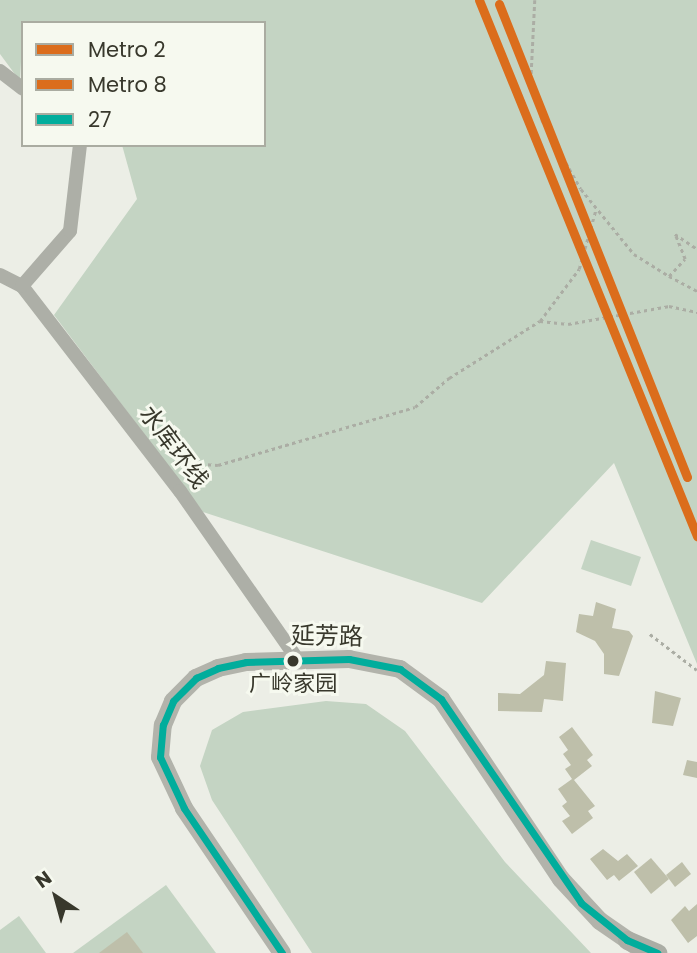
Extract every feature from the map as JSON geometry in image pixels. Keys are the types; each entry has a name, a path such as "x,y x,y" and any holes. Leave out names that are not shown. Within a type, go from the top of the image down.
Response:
{"highway":[{"path":"627,940 657,953"}],"main road":[{"name":"延芳路","path":"282,953 184,808 160,757 163,725 173,701 196,678 246,662 374,662 400,669 441,699 561,879 600,921 646,953"}],"street":[{"path":"0,71 21,87"},
{"path":"23,286 70,231 80,147"},
{"name":"水库环线","path":"0,275 23,286 159,464 298,660"}],"path":[{"path":"535,0 530,40 534,95 561,156 596,209 634,254 697,291"},
{"path":"159,464 185,461 218,466 415,407 449,378 540,321 579,269 596,209"},
{"path":"669,276 685,259 675,234 697,249"},
{"path":"540,321 568,324 670,306 697,312"},
{"path":"650,634 697,670"}],"green space":[{"path":"0,0 697,0 697,664 614,463 482,603 203,512 54,315 137,199 123,147 266,147 266,21 21,21 20,81 0,54"},
{"path":"591,540 641,557 631,586 581,569"},
{"path":"326,701 366,704 405,731 505,862 591,953 312,953 212,800 200,766 212,730 243,712"},
{"path":"166,885 216,953 73,953"},
{"path":"19,916 46,953 0,953 0,930"}],"building":[{"path":"596,602 616,609 612,628 629,631 633,636 619,676 604,674 604,654 595,641 576,632 579,614 593,616"},
{"path":"546,661 566,663 563,701 544,699 542,712 498,711 498,693 520,694 544,675"},
{"path":"655,691 681,698 673,726 652,723"},
{"path":"572,727 593,755 587,760 592,766 574,780 595,806 588,811 593,818 572,834 562,821 570,816 562,806 567,802 558,789 572,779 565,769 571,765 563,754 568,750 559,737"},
{"path":"687,760 697,762 697,778 683,775"},
{"path":"603,849 618,861 627,854 638,866 619,881 614,875 607,880 590,859"},
{"path":"651,858 669,879 651,894 634,872"},
{"path":"682,862 691,874 675,887 666,875"},
{"path":"697,904 697,936 688,943 671,920 685,906 689,911"},
{"path":"127,932 143,953 99,953"}],"metro line":[{"name":"2","path":"479,0 697,536"},
{"name":"8","path":"499,4 687,477"}],"transit line":[{"name":"27","path":"282,953 184,808 160,757 163,725 173,701 196,678 218,668 246,662 349,659 400,669 441,699 581,903 627,940 657,953"}],"place":[{"name":"广岭家园","path":"293,661"}]}
